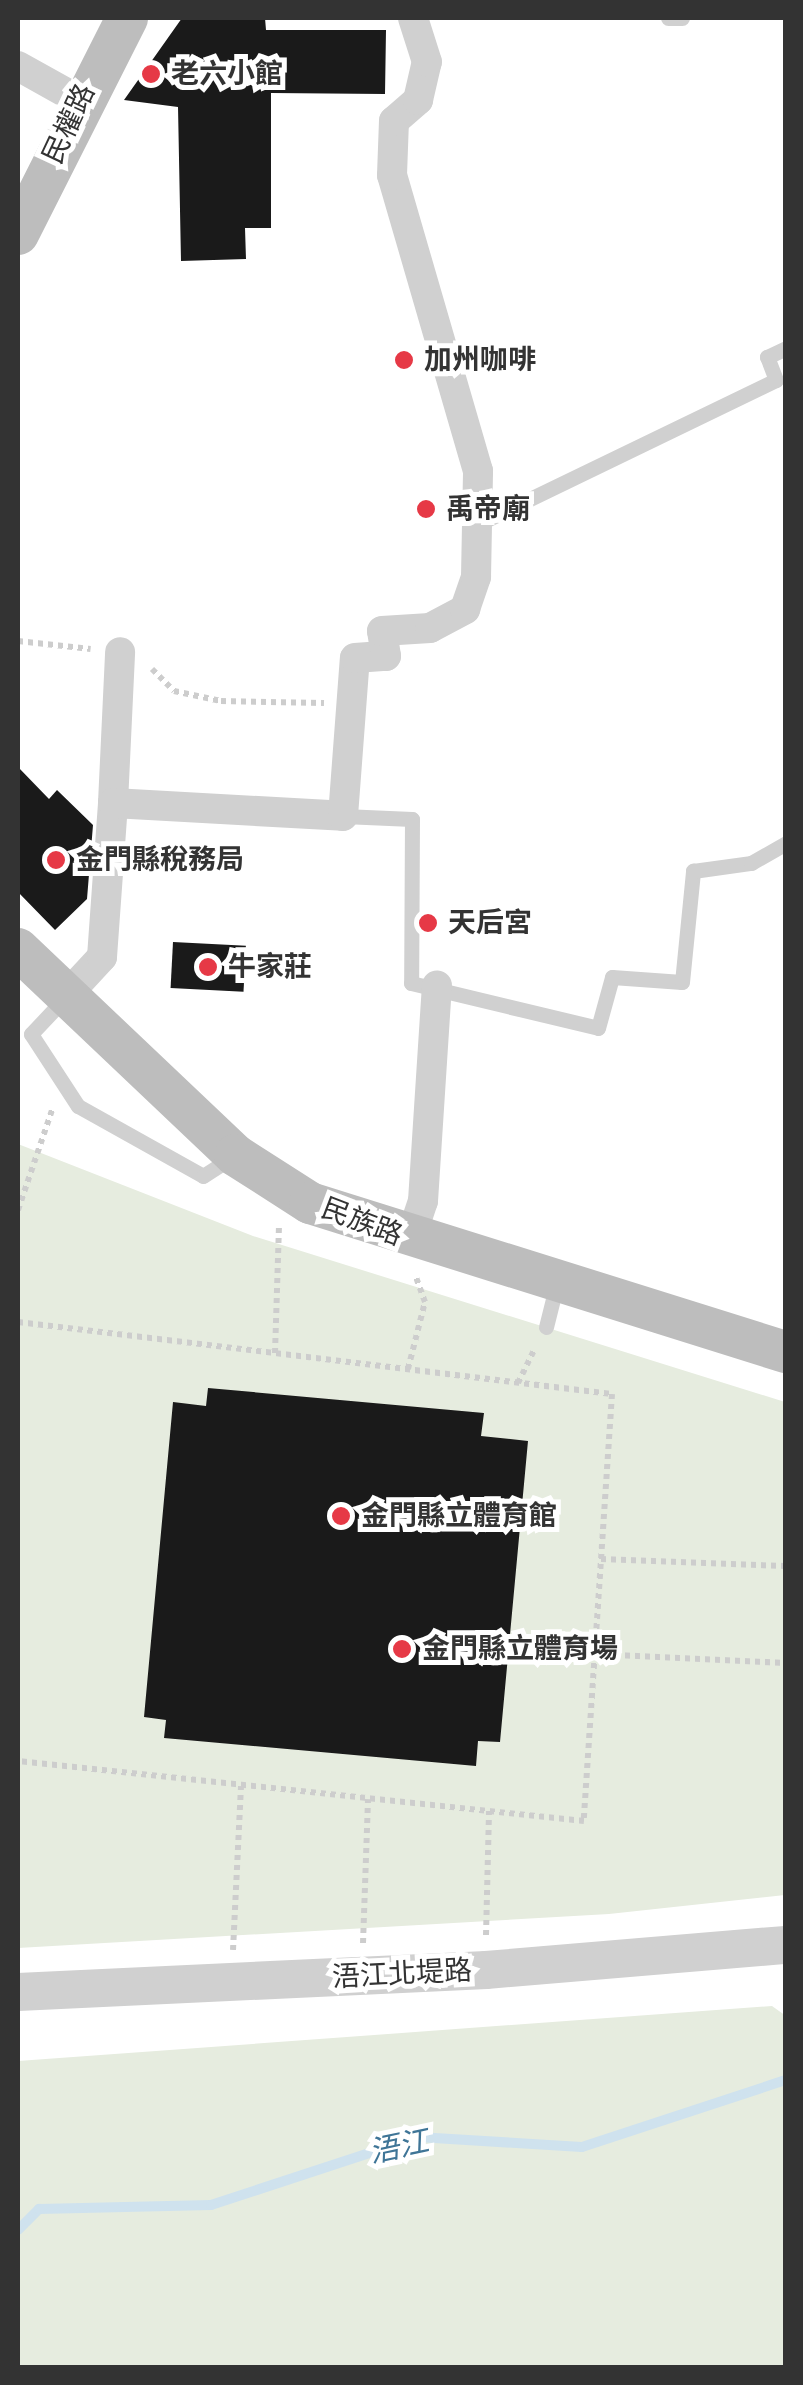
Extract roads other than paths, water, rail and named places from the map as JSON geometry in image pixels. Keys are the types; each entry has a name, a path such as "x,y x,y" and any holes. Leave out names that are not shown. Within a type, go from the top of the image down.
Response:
{"main road":[{"name":"民權路","path":"18,234 79,100 127,18"},
{"name":"民族路","path":"18,949 235,1155 310,1202 410,1240 786,1352"}],"street":[{"path":"113,803 343,816 355,658 386,656 382,631 430,628 465,609 476,577 478,471 392,175 394,121 418,100 427,62 421,20"},
{"path":"18,66 79,100"},
{"path":"66,996 102,957 120,652"},
{"path":"410,1240 422,1202 436,985"},
{"name":"浯江北堤路","path":"18,1992 486,1970 786,1946"}],"lane":[{"path":"668,18 682,18"},
{"path":"476,525 776,380 767,357 786,348"},
{"path":"343,816 412,819 410,983 436,985 598,1028 612,977 682,982 693,870 751,863 786,843"},
{"path":"66,996 32,1034 78,1106 203,1176 235,1155"},
{"path":"546,1327 556,1283"}],"waterway":[{"name":"浯江","path":"18,2230 39,2209 211,2205 418,2137 582,2147 786,2080"}],"place":[{"name":"老六小館","path":"151,74"},
{"name":"加州咖啡","path":"404,360"},
{"name":"禹帝廟","path":"426,509"},
{"name":"金門縣稅務局","path":"56,860"},
{"name":"天后宮","path":"428,923"},
{"name":"牛家莊","path":"208,967"},
{"name":"金門縣立體育館","path":"341,1516"},
{"name":"金門縣立體育場","path":"402,1649"}]}
